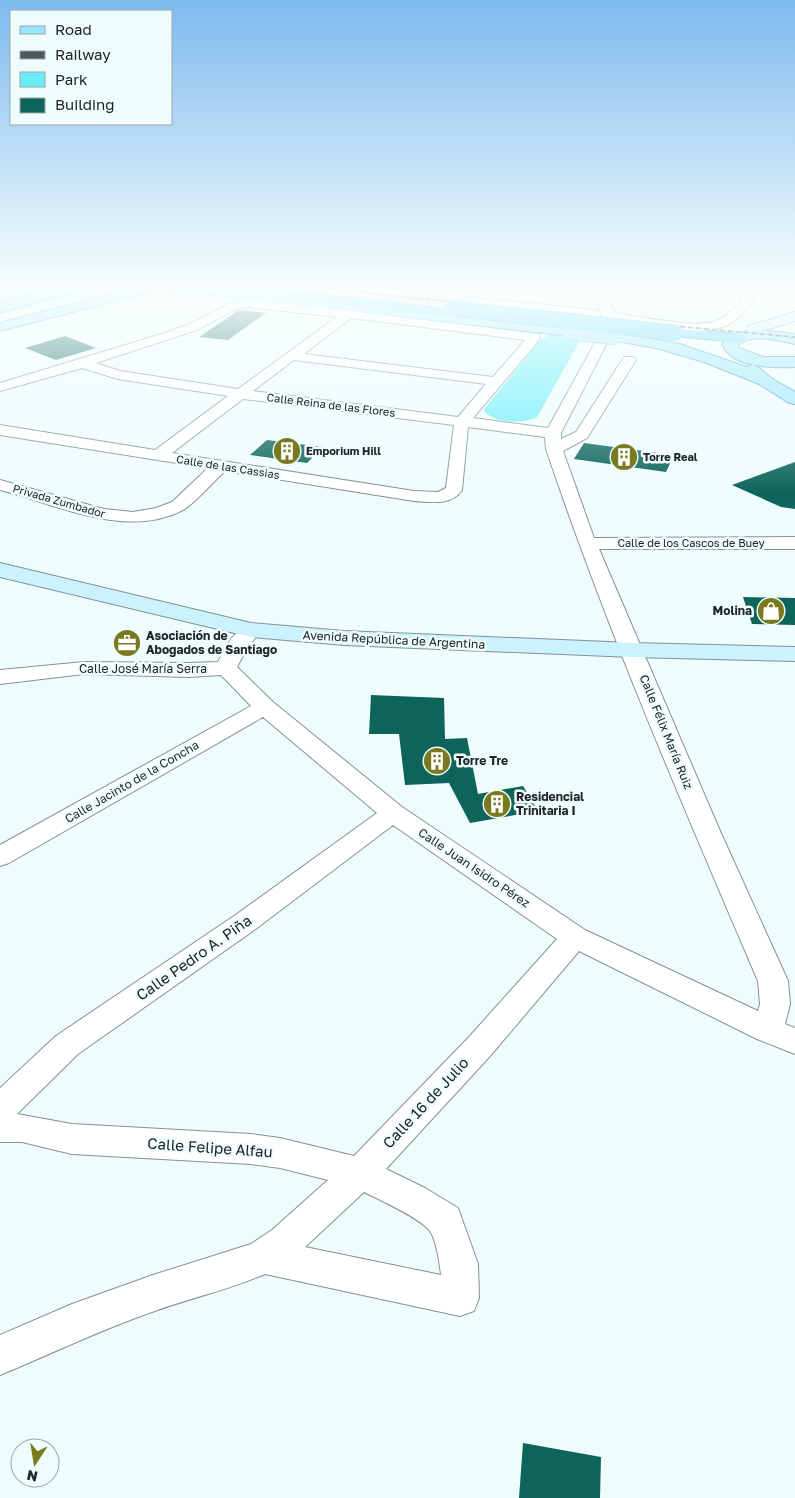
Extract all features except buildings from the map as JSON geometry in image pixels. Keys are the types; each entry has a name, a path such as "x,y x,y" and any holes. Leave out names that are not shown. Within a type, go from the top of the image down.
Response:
{"main road":[{"path":"707,355 764,381 795,398"},
{"path":"745,355 749,367 764,381"},
{"path":"755,355 762,361 795,362"},
{"name":"Avenida República de Argentina","path":"0,570 251,630 344,638 632,650 795,654"}],"street":[{"path":"0,387 107,355"},
{"path":"462,422 518,355"},
{"path":"560,390 578,355"},
{"path":"548,438 588,355"},
{"path":"158,455 291,356 495,380"},
{"path":"548,438 582,434 629,360"},
{"name":"Calle Reina de las Flores","path":"82,363 118,375 240,394 462,422 548,438"},
{"path":"547,415 548,438"},
{"name":"Calle de las Cassias","path":"0,430 425,498 441,497 454,490 458,435 462,422"},
{"name":"Calle Félix María Ruiz","path":"548,438 587,544 707,831 773,981 775,1004 768,1030"},
{"name":"Privada Zumbador","path":"0,485 32,492 102,514 133,517 159,513 178,506 220,466"},
{"name":"Calle de los Cascos de Buey","path":"587,544 795,543"},
{"path":"226,668 236,648 251,630"},
{"name":"Calle José María Serra","path":"0,677 84,668 189,670 226,668"},
{"name":"Calle Juan Isidro Pérez","path":"226,668 264,707 393,813 575,937 768,1030 795,1041"},
{"name":"Calle Jacinto de la Concha","path":"0,857 264,707"},
{"name":"Calle Pedro A. Piña","path":"0,1109 68,1045 254,916 393,813"},
{"name":"Calle 16 de Julio","path":"0,1355 72,1323 153,1293 264,1256 285,1242 360,1172 480,1046 575,937"},
{"name":"Calle Felipe Alfau","path":"0,1128 22,1128 72,1139 251,1149 280,1153 360,1172 412,1199 445,1220 459,1264 460,1298 264,1256"}],"green space":[{"path":"528,355 572,355 537,417 524,421 509,422 489,415 484,411"}],"place":[{"name":"Emporium Hill","path":"287,451"},
{"name":"Torre Real","path":"624,457"},
{"name":"Molina","path":"771,611"},
{"name":"Asociación de Abogados de Santiago","path":"127,643"},
{"name":"Torre Tre","path":"437,761"},
{"name":"Residencial Trinitaria I","path":"497,804"}]}
